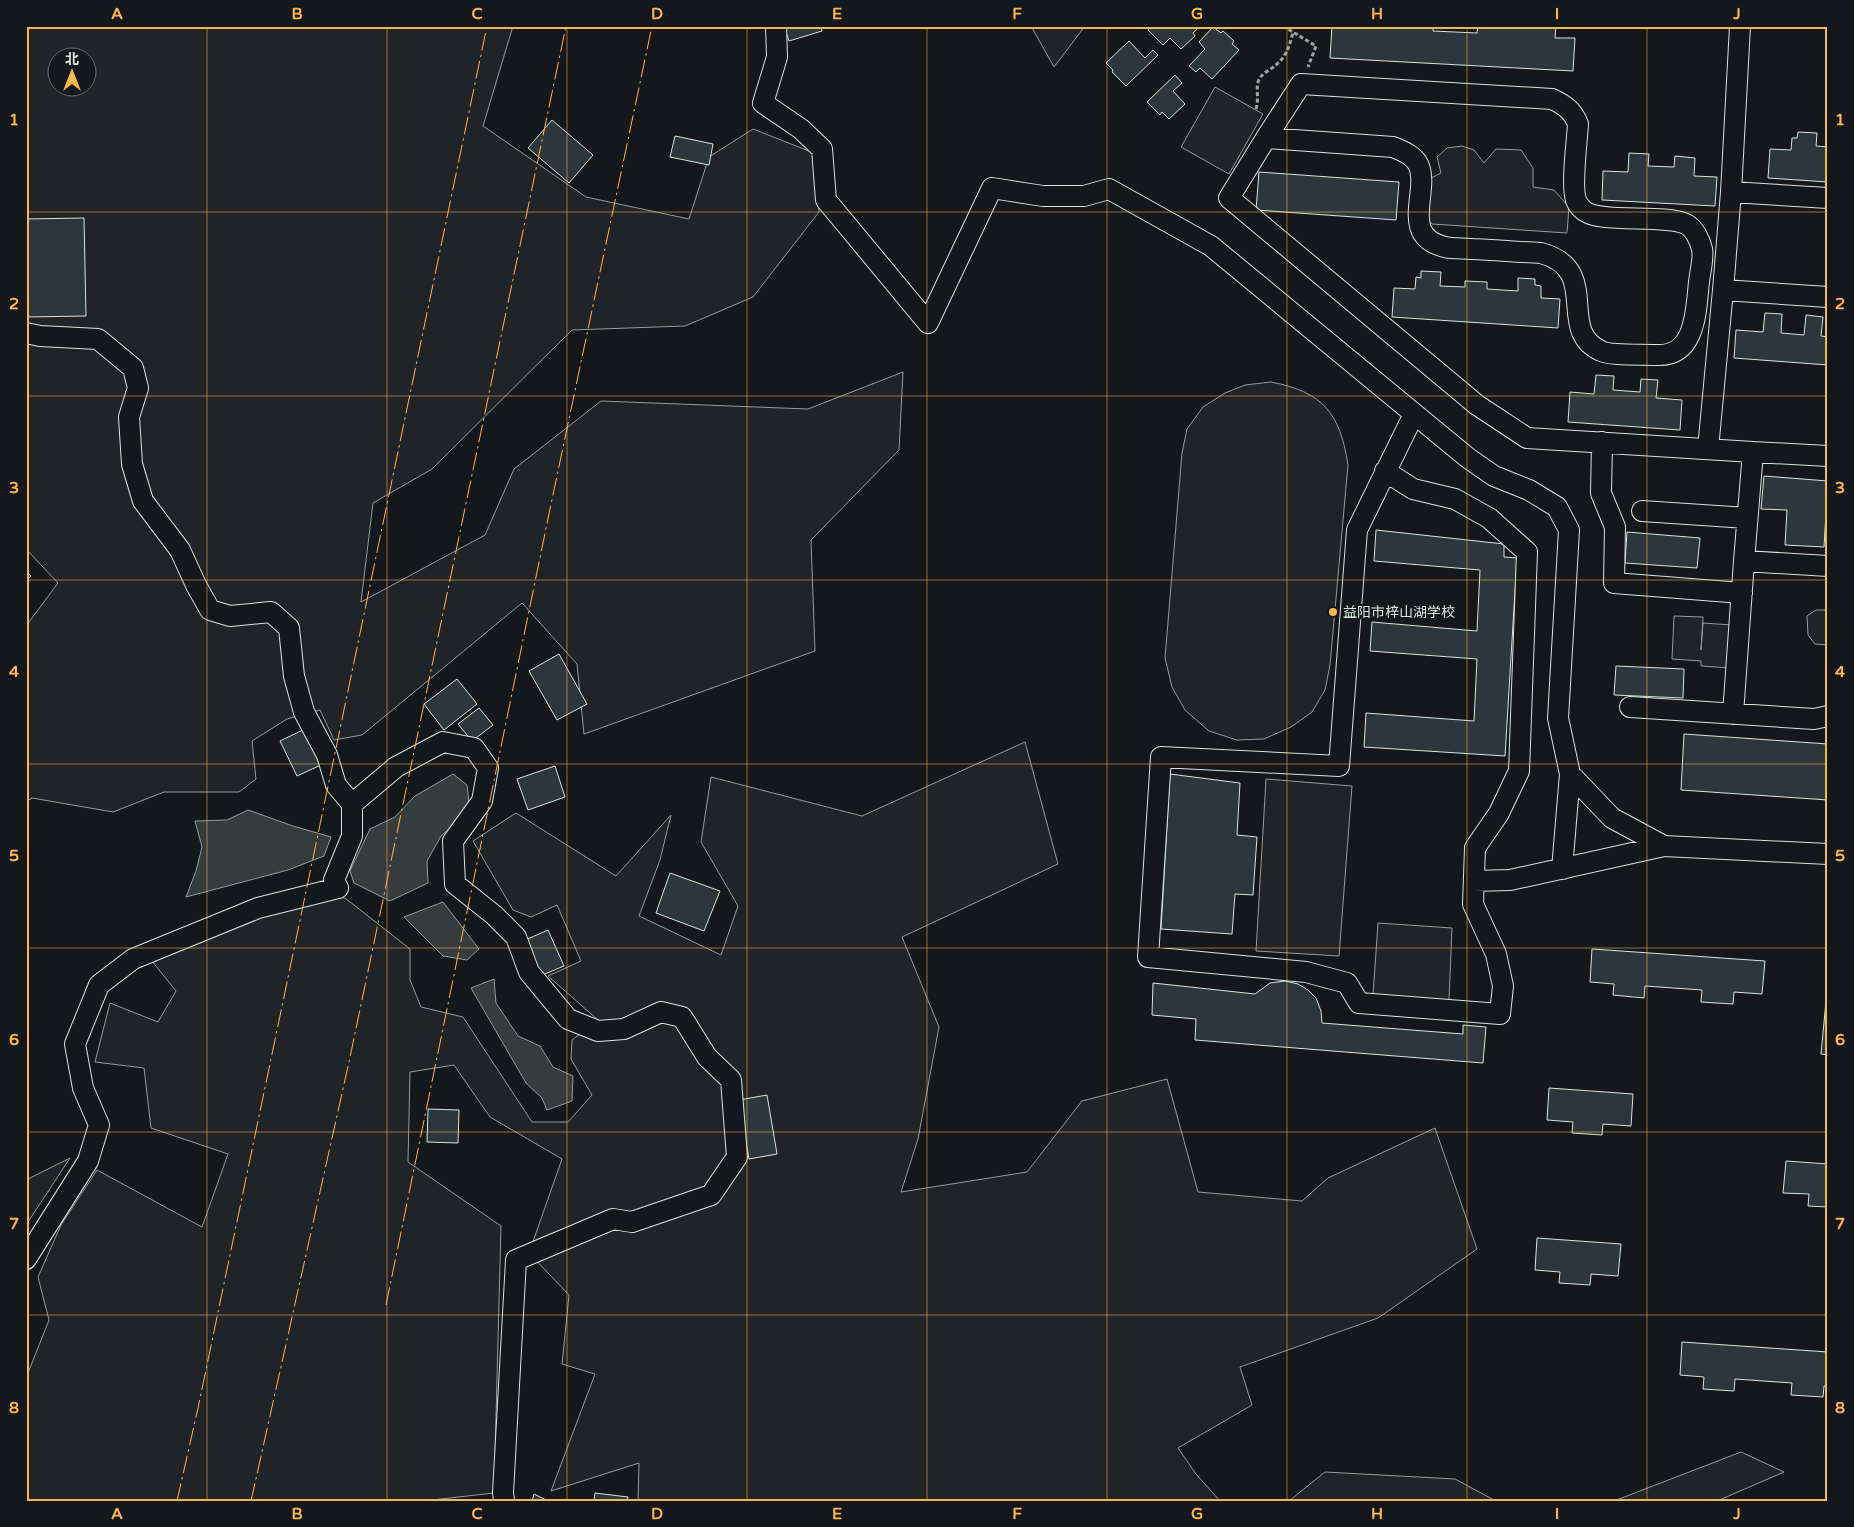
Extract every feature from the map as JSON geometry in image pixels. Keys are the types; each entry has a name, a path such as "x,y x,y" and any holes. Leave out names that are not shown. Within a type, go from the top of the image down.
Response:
{"street":[{"path":"776,26 778,57 763,103 801,129 822,149 826,200 928,323 992,188 1043,196 1084,196 1109,189 1211,246 1468,458 1494,476 1529,490 1557,507 1569,530 1558,718 1570,774 1562,868"},
{"path":"1708,449 1731,192 1740,26"},
{"path":"1266,138 1393,148 1406,152 1417,163 1421,174 1418,217 1421,230 1430,240 1444,247 1541,253 1554,257 1567,267 1576,283 1578,320 1582,333 1591,345 1602,352 1668,356 1679,350 1687,341 1695,318 1703,250 1698,236 1688,225 1673,219 1596,216 1584,211 1576,201 1574,188 1578,124 1574,115 1564,105 1552,99 1301,84 1266,138 1229,198 1478,405 1527,438 1828,456"},
{"path":"1731,192 1828,198"},
{"path":"1723,290 1828,297"},
{"path":"26,333 40,336 98,339 133,368 138,388 129,417 132,464 142,501 180,550 196,586 210,610 230,616 271,612 289,628 294,676 304,712 328,754 336,785 352,804 352,836 334,880 338,888 258,908 133,959 99,985 75,1044 83,1088 99,1125 88,1161 26,1259"},
{"path":"1386,471 1413,490 1455,499 1489,518 1527,552 1519,771 1499,813 1475,848 1473,904 1496,954 1503,986 1500,1014 1359,1003 1347,983 1306,972 1148,957 1161,757 1339,766 1356,530 1414,414"},
{"path":"1602,442 1601,493 1615,527 1614,583 1742,593"},
{"path":"1733,714 1753,452"},
{"path":"1642,511 1747,518"},
{"path":"1744,560 1828,566"},
{"path":"1630,707 1814,719 1828,716"},
{"path":"352,804 396,767 443,742 474,748 488,768 482,801 453,841 455,884 494,915 516,937 529,972 568,1019 598,1031 624,1029 661,1012 682,1017 707,1057 731,1080 737,1157 711,1195 632,1222 613,1219 516,1260 504,1501"},
{"path":"1570,774 1612,818 1664,846"},
{"path":"1474,881 1510,880 1664,846 1828,854"}],"path":[{"path":"1283,26 1316,46 1301,84"},
{"path":"1256,109 1258,81 1287,52 1293,32"}],"shaded area":[{"path":"26,26 513,26 483,126 586,197 689,219 709,157 753,129 814,153 819,212 753,297 685,326 572,330 432,469 373,503 361,602 485,535 514,469 601,401 808,409 903,372 899,450 811,540 815,651 584,734 577,664 522,603 362,735 334,740 320,710 287,719 252,741 256,779 239,792 164,792 113,812 32,798 26,802 26,766 28,765 26,756 26,626 58,583 26,549"},
{"path":"1031,26 1085,26 1054,67"},
{"path":"1215,87 1263,114 1229,174 1181,147"},
{"path":"1462,146 1474,150 1484,163 1496,149 1521,150 1533,168 1533,187 1554,190 1569,207 1567,233 1432,224 1424,215 1427,180 1441,173 1437,157 1447,148"},
{"path":"1271,382 1289,386 1316,399 1334,419 1345,447 1348,465 1330,665 1325,690 1312,712 1291,727 1264,739 1237,740 1209,731 1185,710 1172,687 1165,658 1182,453 1187,429 1203,407 1225,393 1245,385"},
{"path":"1816,610 1825,610 1828,614 1828,645 1815,644 1808,635 1807,616"},
{"path":"1674,616 1703,617 1701,650 1703,623 1732,625 1730,668 1701,666 1701,661 1672,659"},
{"path":"1025,742 1058,864 902,937 939,1027 918,1139 901,1192 1027,1172 1082,1101 1167,1079 1198,1192 1302,1201 1328,1178 1435,1128 1477,1249 1378,1318 1240,1367 1252,1405 1178,1448 1196,1474 1220,1501 638,1501 639,1463 551,1491 595,1374 562,1364 569,1295 529,1253 562,1159 490,1117 454,1065 410,1072 408,1162 501,1226 494,1493 423,1501 26,1501 26,1378 49,1320 38,1277 61,1225 97,1170 202,1227 228,1154 151,1128 144,1068 95,1062 110,1003 158,1022 176,991 143,950 282,896 345,898 410,949 410,980 421,1007 463,1017 532,1122 568,1122 592,1095 571,1059 572,1040 598,1020 548,976 581,961 557,905 531,917 513,910 473,841 516,813 616,876 671,815 660,860 639,916 721,955 738,906 701,842 711,777 862,816"},
{"path":"453,774 467,785 470,811 441,836 427,861 428,883 390,901 354,883 350,871 370,829 395,817 415,796"},
{"path":"1266,779 1352,786 1339,956 1256,951"},
{"path":"248,810 331,837 324,856 288,870 186,897 196,871 202,847 195,821 227,820"},
{"path":"443,902 479,949 467,960 443,956 404,917"},
{"path":"1378,923 1452,928 1449,1000 1373,995"},
{"path":"494,979 496,1003 518,1036 540,1046 553,1067 573,1076 572,1101 547,1110 542,1098 526,1083 471,988"},
{"path":"70,1158 28,1222 26,1225 26,1180"},
{"path":"1741,1452 1784,1472 1717,1501 1614,1501"},
{"path":"1325,1472 1455,1479 1496,1501 1289,1501"}],"building":[{"path":"784,26 821,26 822,31 789,41"},
{"path":"1151,26 1200,26 1193,33 1195,36 1181,49 1170,38 1163,45 1148,30"},
{"path":"1332,26 1433,26 1433,31 1477,33 1478,26 1556,26 1555,38 1575,38 1573,71 1330,58"},
{"path":"1213,27 1221,33 1223,31 1234,41 1232,44 1239,50 1212,79 1200,68 1196,72 1189,66 1205,49 1199,42"},
{"path":"1129,41 1145,58 1153,50 1158,55 1126,86 1106,63"},
{"path":"1175,75 1182,83 1173,91 1185,104 1169,119 1162,112 1160,115 1147,102"},
{"path":"552,120 593,155 569,183 528,148"},
{"path":"1798,132 1817,133 1816,146 1828,147 1828,182 1768,178 1770,149 1791,150 1792,138 1797,138"},
{"path":"675,136 713,144 709,165 670,157"},
{"path":"1629,153 1649,154 1648,166 1674,167 1675,156 1695,158 1694,176 1717,177 1715,206 1602,200 1603,171 1628,172"},
{"path":"1259,172 1399,182 1396,220 1256,210"},
{"path":"84,218 86,316 26,317 26,219"},
{"path":"1421,271 1441,272 1440,286 1465,287 1465,281 1487,282 1487,289 1518,291 1518,278 1535,279 1535,285 1541,286 1541,298 1560,299 1558,328 1392,317 1394,288 1415,289 1416,277 1421,278"},
{"path":"1765,313 1782,314 1781,333 1804,335 1806,315 1823,317 1821,336 1828,337 1828,365 1734,358 1736,330 1763,332"},
{"path":"1596,375 1614,376 1613,390 1640,392 1641,379 1658,380 1656,398 1682,400 1680,430 1568,422 1570,392 1594,394"},
{"path":"1764,476 1828,481 1828,513 1826,513 1824,547 1785,545 1787,510 1761,509"},
{"path":"1376,530 1504,544 1504,557 1517,558 1505,756 1364,747 1366,713 1474,721 1477,659 1370,651 1372,622 1477,631 1480,570 1374,561"},
{"path":"1627,532 1700,538 1697,568 1625,563"},
{"path":"26,571 31,576 26,581"},
{"path":"559,654 587,704 557,720 529,671"},
{"path":"1616,666 1684,669 1683,698 1614,695"},
{"path":"457,679 477,704 444,730 424,704"},
{"path":"479,708 493,725 472,741 458,724"},
{"path":"305,729 323,764 297,776 280,741"},
{"path":"1684,734 1828,744 1828,800 1681,790"},
{"path":"555,766 565,797 528,810 517,779"},
{"path":"1170,774 1240,783 1237,835 1257,837 1253,895 1235,894 1232,934 1161,929"},
{"path":"670,873 720,891 704,931 656,913"},
{"path":"548,930 564,966 540,976 523,941"},
{"path":"1592,949 1765,961 1762,994 1734,992 1733,1004 1701,1002 1702,990 1645,986 1644,998 1613,995 1614,984 1590,982"},
{"path":"1828,980 1828,1055 1821,1054"},
{"path":"1285,981 1298,984 1316,998 1321,1011 1322,1023 1463,1034 1463,1025 1486,1027 1483,1063 1195,1040 1196,1019 1152,1015 1153,983 1255,994 1270,983"},
{"path":"1549,1088 1633,1094 1631,1126 1603,1124 1602,1135 1572,1133 1573,1122 1547,1120"},
{"path":"767,1095 777,1154 749,1159 739,1100"},
{"path":"428,1109 459,1110 458,1143 427,1142"},
{"path":"1786,1161 1828,1164 1828,1207 1808,1206 1809,1194 1783,1193"},
{"path":"1537,1238 1621,1244 1618,1276 1591,1274 1590,1285 1559,1283 1560,1272 1535,1270"},
{"path":"1682,1342 1828,1352 1828,1386 1824,1386 1823,1397 1791,1395 1792,1383 1735,1379 1734,1391 1703,1389 1704,1377 1680,1375"},
{"path":"595,1493 628,1497 627,1501 594,1501"},
{"path":"534,1494 548,1501 532,1501"}],"power":[{"path":"177,1501 487,26"},
{"path":"251,1501 349,1062 566,26"},
{"path":"386,1305 550,509 652,26"}],"place":[{"name":"益阳市梓山湖学校","path":"1333,612"}]}
